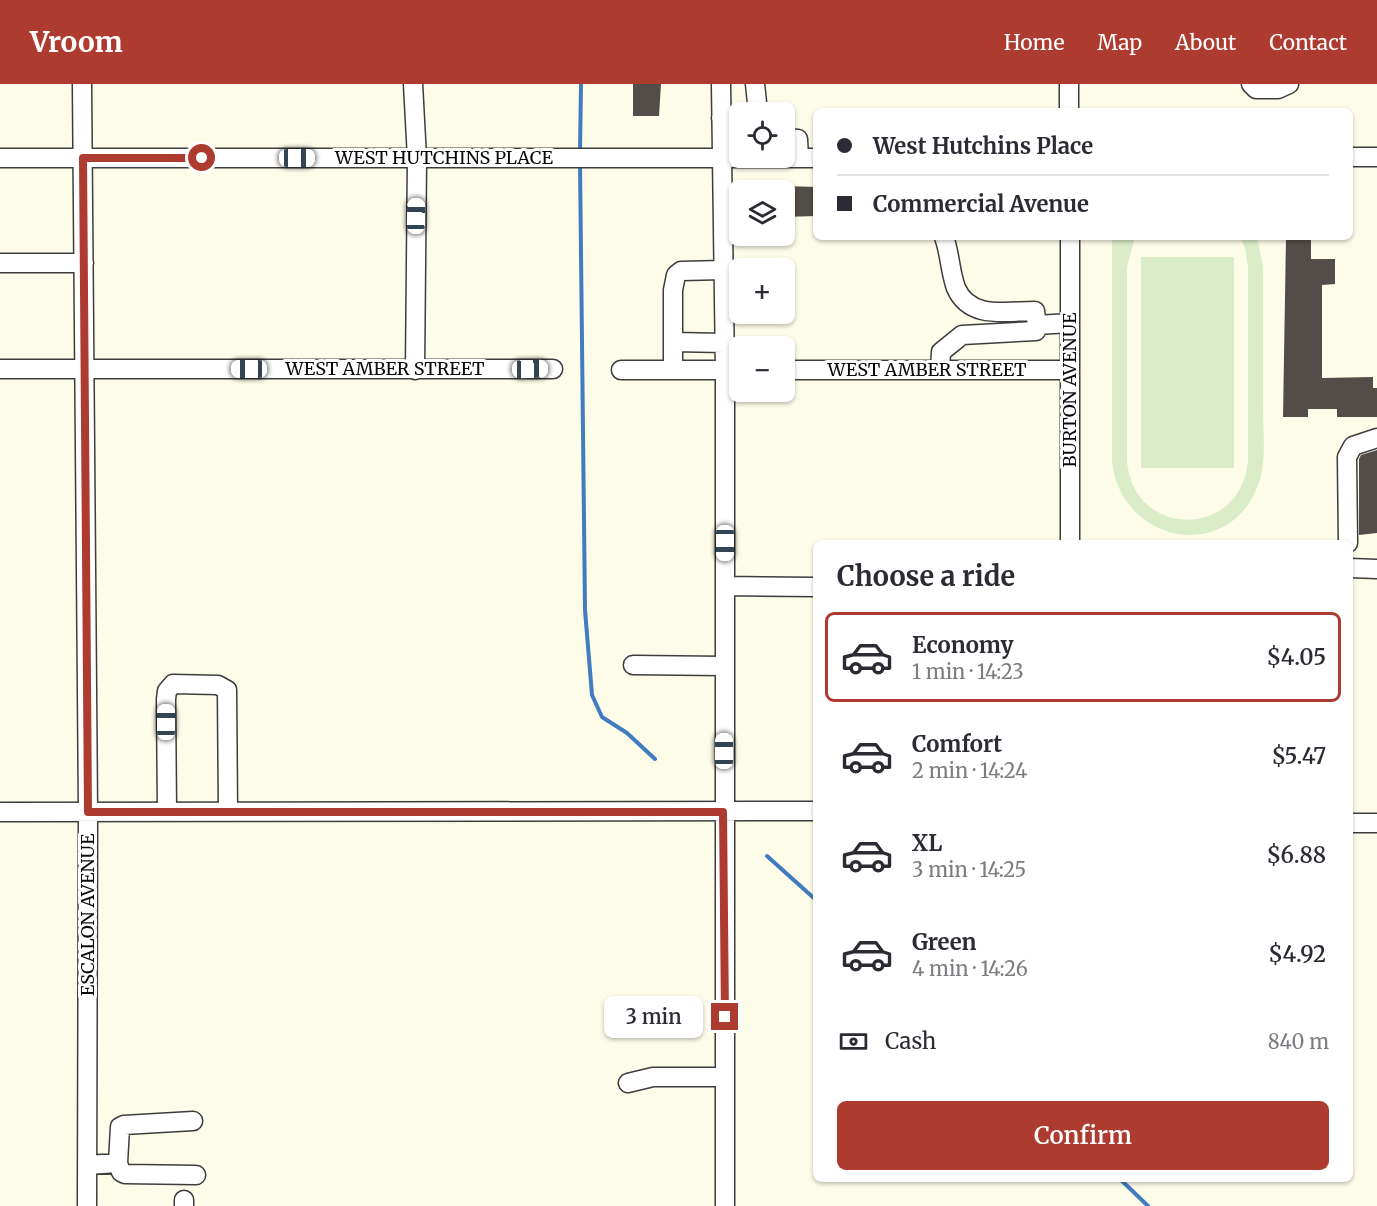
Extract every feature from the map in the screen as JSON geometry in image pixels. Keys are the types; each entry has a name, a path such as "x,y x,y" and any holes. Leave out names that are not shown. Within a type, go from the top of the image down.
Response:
{"street":[{"name":"ESCALON AVENUE","path":"82,84 88,812 87,1206"},
{"path":"414,84 417,158 415,370"},
{"path":"721,84 724,343 729,360"},
{"path":"755,84 757,102"},
{"path":"1069,84 1069,108"},
{"path":"1251,84 1256,89 1278,89 1289,84"},
{"path":"721,118 729,118"},
{"path":"795,139 798,139 808,158"},
{"path":"1353,157 1377,157"},
{"name":"WEST HUTCHINS PLACE","path":"0,158 729,158"},
{"path":"940,370 941,352 962,335 1036,331 1035,311 979,312 967,304 956,287 945,240"},
{"name":"BURTON AVENUE","path":"1070,240 1070,540"},
{"path":"0,263 84,263"},
{"path":"673,370 673,290 676,275 681,271 723,270"},
{"path":"962,335 961,317 967,304"},
{"path":"1036,325 1070,323"},
{"path":"673,342 724,343"},
{"name":"WEST AMBER STREET","path":"0,369 553,369"},
{"path":"621,370 729,370"},
{"name":"WEST AMBER STREET","path":"795,370 1070,370"},
{"path":"725,1206 724,666 731,402"},
{"path":"1348,540 1347,457 1353,446 1377,438"},
{"path":"1353,568 1377,569"},
{"path":"725,586 813,587"},
{"path":"633,665 724,666"},
{"path":"167,812 167,691 173,684 218,685 227,690 228,812"},
{"path":"0,812 813,812"},
{"path":"1353,823 1377,823"},
{"path":"628,1083 653,1077 725,1077"},
{"path":"193,1121 120,1127 118,1163 121,1172 125,1173 196,1174"},
{"path":"87,1165 118,1163"}],"green space":[{"path":"1112,240 1134,240 1127,267 1127,460 1133,486 1147,505 1166,516 1187,520 1208,516 1227,505 1241,486 1248,460 1248,267 1241,240 1258,240 1263,267 1263,467 1258,485 1244,510 1224,527 1201,534 1177,534 1154,525 1134,510 1119,488 1112,460"},
{"path":"1141,257 1234,257 1234,468 1141,468"}],"building":[{"path":"633,84 661,84 659,116 633,116"},
{"path":"795,186 813,187 813,216 795,217"},
{"path":"1286,240 1311,240 1311,259 1335,259 1335,284 1322,285 1322,378 1373,377 1373,388 1377,388 1377,417 1337,417 1337,409 1308,409 1308,417 1283,417"},
{"path":"1377,450 1377,533 1359,535 1359,459 1361,455"}],"waterway":[{"path":"580,152 581,84"},
{"path":"580,163 585,610 592,695 602,717 627,733 655,759"},
{"path":"767,856 813,897"},
{"path":"1123,1182 1148,1206"}],"route":[{"path":"202,158 83,158 88,812 723,812 725,1017"}]}
